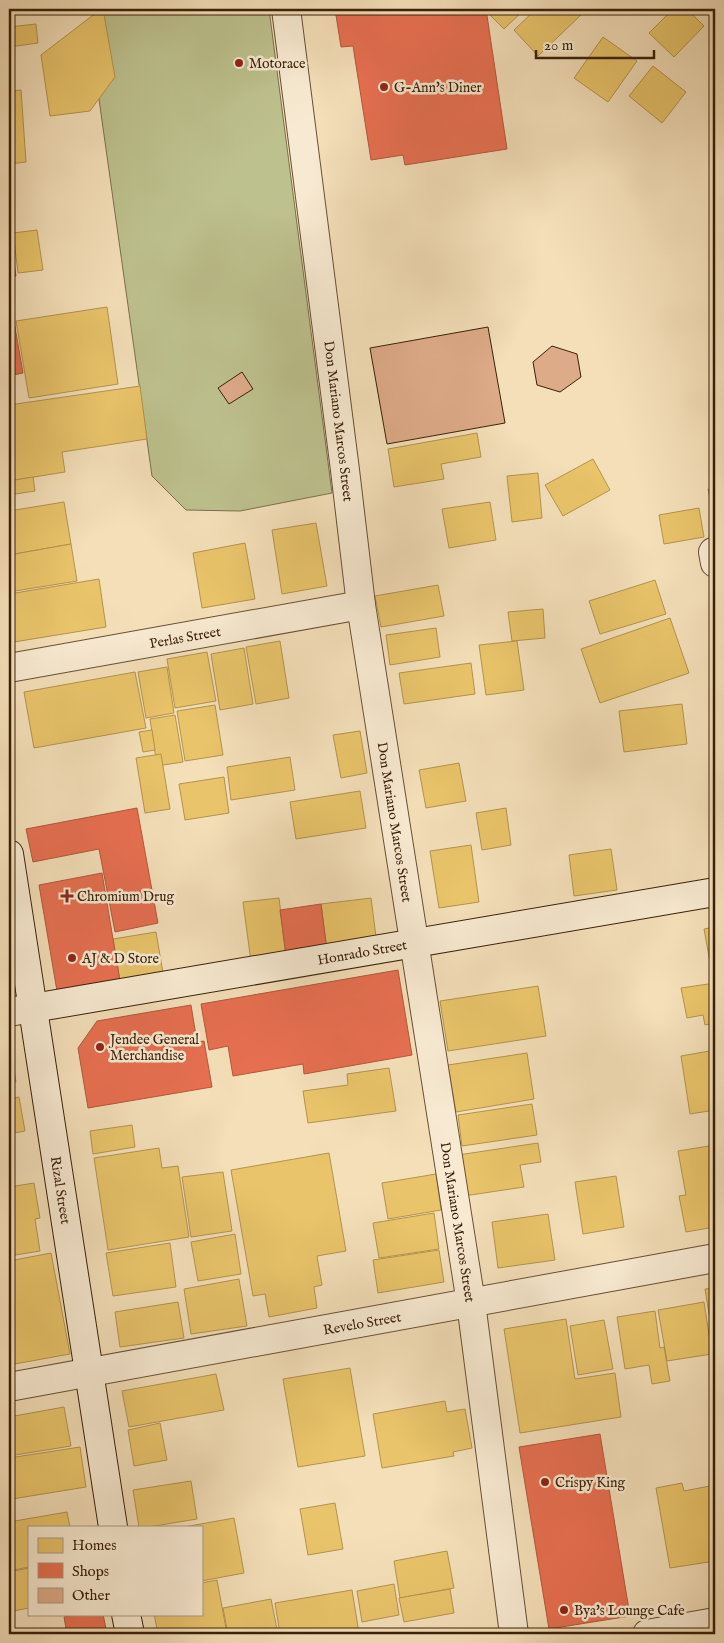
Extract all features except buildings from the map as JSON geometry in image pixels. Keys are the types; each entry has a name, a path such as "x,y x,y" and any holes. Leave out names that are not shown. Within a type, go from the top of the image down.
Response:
{"street":[{"name":"Don Mariano Marcos Street","path":"286,9 345,470 360,605 471,1303 514,1634"},
{"name":"Perlas Street","path":"9,668 360,605"},
{"name":"Rizal Street","path":"9,854 21,1010 89,1372 113,1526"},
{"name":"Honrado Street","path":"21,1010 715,892"},
{"name":"Revelo Street","path":"9,1387 715,1258"},
{"path":"126,1616 130,1634"},
{"path":"647,1634 715,1622"}],"green space":[{"path":"100,9 269,9 332,493 240,511 186,510 152,476 88,21"}],"place":[{"name":"Motorace","path":"239,63"},
{"name":"G-Ann's Diner","path":"384,87"},
{"name":"Chromium Drug","path":"67,896"},
{"name":"AJ & D Store","path":"72,958"},
{"name":"Jendee General Merchandise","path":"100,1047"},
{"name":"Crispy King","path":"545,1482"},
{"name":"Bya's Lounge Cafe","path":"564,1610"}]}
